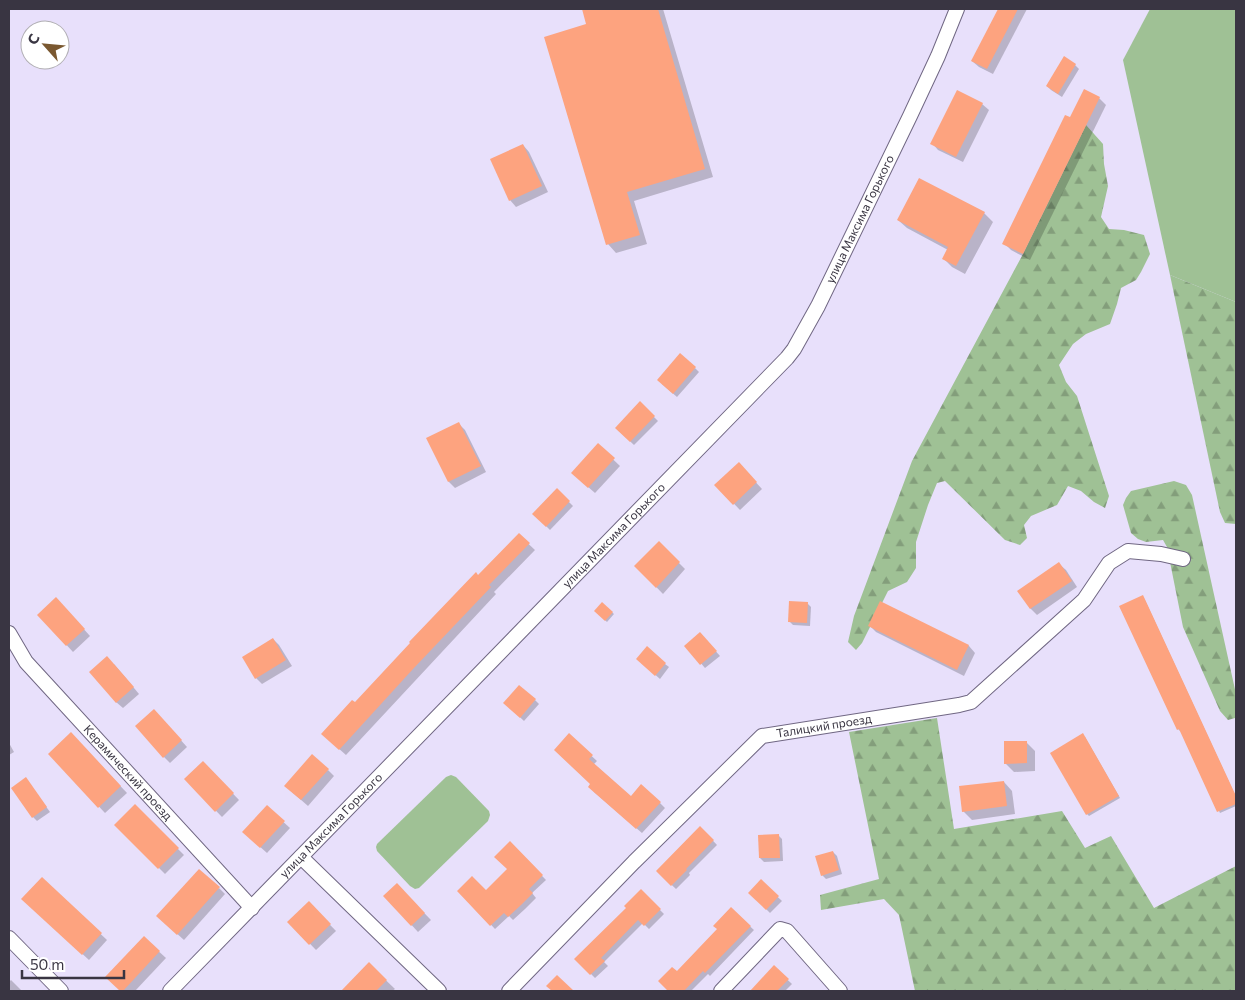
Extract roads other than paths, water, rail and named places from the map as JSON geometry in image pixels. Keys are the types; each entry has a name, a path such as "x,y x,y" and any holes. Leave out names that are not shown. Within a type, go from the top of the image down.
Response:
{"street":[{"name":"улица Максима Горького","path":"170,991 787,358 818,306 910,116 938,56 957,9"},
{"name":"Талицкий проезд","path":"509,991 634,862 762,736 971,702 1084,600 1110,563 1128,551 1161,554 1183,559"},
{"name":"Керамический проезд","path":"9,633 26,662 252,908"},
{"path":"301,857 439,991"},
{"path":"721,991 780,929 787,931 840,991"},
{"path":"9,938 61,991"}]}
